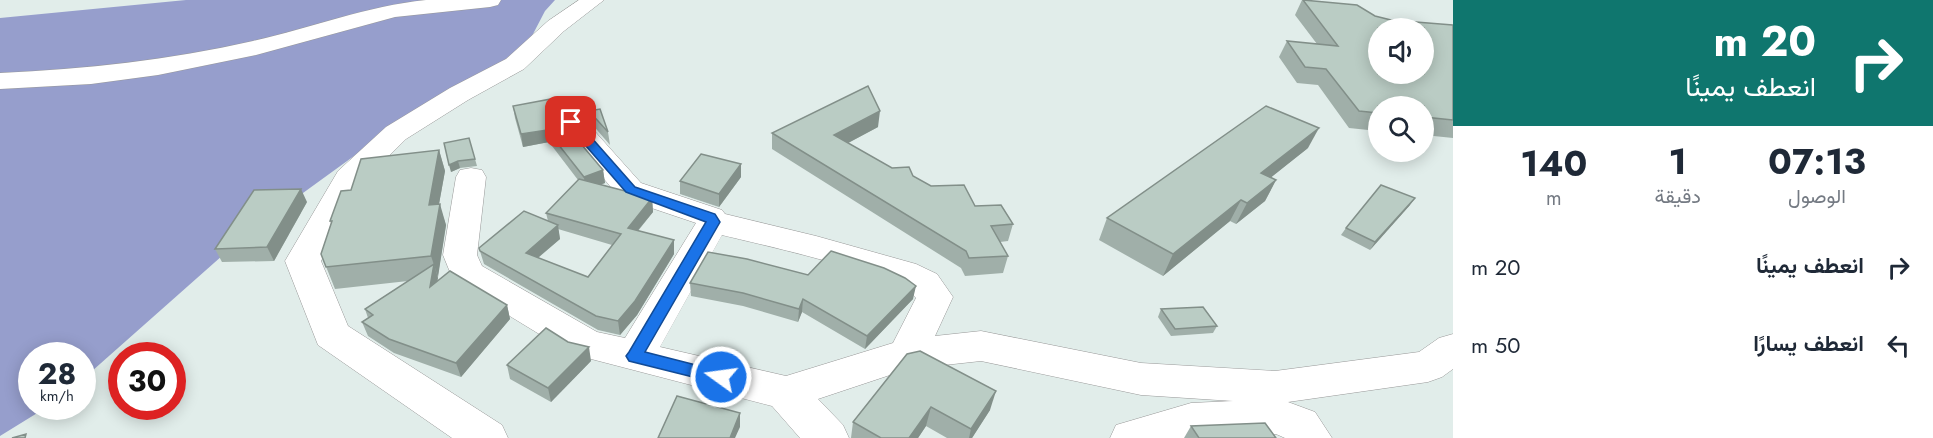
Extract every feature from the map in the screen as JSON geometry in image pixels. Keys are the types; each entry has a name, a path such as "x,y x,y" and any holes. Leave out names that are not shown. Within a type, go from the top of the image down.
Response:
{"street":[{"path":"0,81 91,76 158,67 256,48 394,10 490,0"},
{"path":"486,438 332,335 303,261 349,178 396,133 515,63 556,26 593,0"},
{"path":"571,122 630,190 710,217 713,222 816,247 903,273 924,283 935,297 907,354"},
{"path":"471,177 460,255 467,273 586,344 786,393 907,354 981,346 1141,379 1275,387 1428,366 1453,349"},
{"path":"634,356 713,222"},
{"path":"786,393 827,438"},
{"path":"1132,438 1191,421 1279,416 1300,425 1310,438"}],"shaded area":[{"path":"186,0 555,0 545,11 521,57 394,127 249,232 125,342 108,342 108,357 96,367 96,342 18,342 18,420 26,420 0,436 0,18"}],"building":[{"path":"1303,0 1357,5 1383,18 1368,18 1368,84 1434,84 1434,23 1453,25 1453,120 1434,118 1434,96 1368,96 1368,112 1359,111 1326,69 1305,67 1287,41 1338,46"},
{"path":"868,86 880,111 834,135 892,168 909,167 913,176 931,186 964,185 975,206 1001,205 1013,224 991,226 1008,256 969,258 966,251 772,133"},
{"path":"551,99 553,111 603,170 584,177 547,130 521,134 513,106"},
{"path":"1266,106 1319,128 1261,173 1276,180 1247,203 1241,200 1173,254 1107,218"},
{"path":"600,109 608,132 589,111"},
{"path":"469,138 475,159 458,161 449,165 444,143"},
{"path":"439,150 429,205 440,204 431,256 326,267 321,254 332,221 330,221 341,191 351,190 361,159"},
{"path":"701,154 741,164 719,194 680,181"},
{"path":"579,179 652,198 628,228 674,240 635,301 618,321 596,316 480,251 479,248 524,211 558,225 526,253 588,277 621,234 546,213"},
{"path":"1381,185 1415,198 1375,242 1346,228"},
{"path":"301,189 267,247 215,249 254,190"},
{"path":"831,251 884,268 916,286 867,336 803,299 799,309 743,293 690,283 708,252 747,259 808,275"},
{"path":"434,264 430,287 450,271 507,305 456,363 389,339 362,322 373,315 365,309"},
{"path":"1203,307 1217,326 1175,329 1161,309"},
{"path":"546,328 568,342 589,347 548,388 507,365"},
{"path":"920,351 996,391 971,429 931,407 909,438 881,438 853,422 907,354"},
{"path":"677,396 740,413 730,438 658,438"},
{"path":"1265,423 1276,438 1199,438 1191,426"},
{"path":"26,434 25,438 12,438"}],"route":[{"path":"571,122 630,190 710,217 713,222 634,356 721,377"}]}
